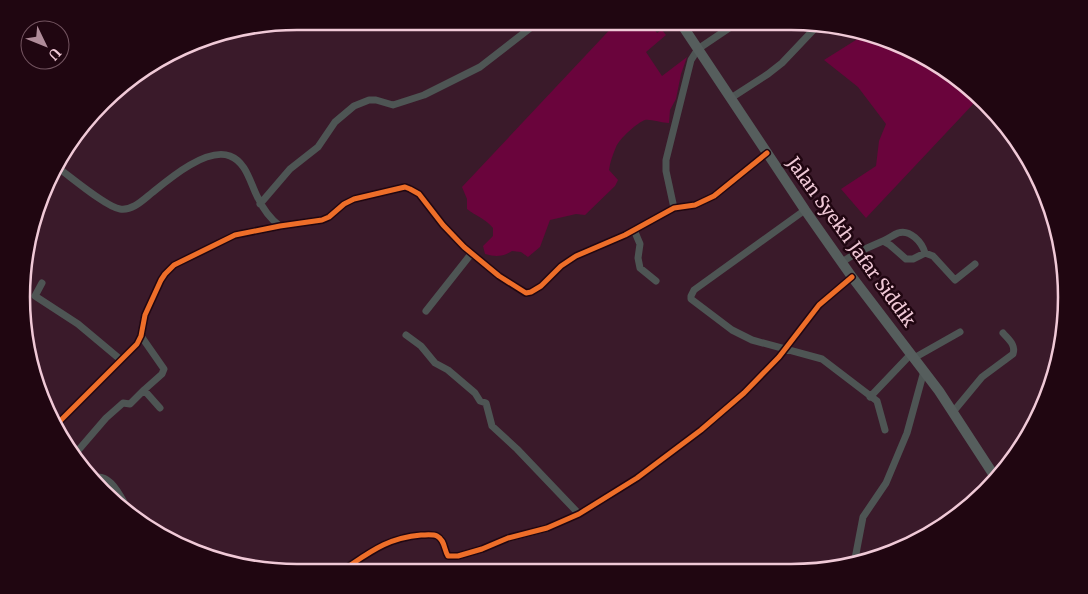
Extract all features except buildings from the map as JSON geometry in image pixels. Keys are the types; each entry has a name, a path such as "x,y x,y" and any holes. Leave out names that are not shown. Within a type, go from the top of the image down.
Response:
{"main road":[{"name":"Jalan Syekh Jafar Siddik","path":"686,30 805,210 852,277 924,371 993,471"}],"street":[{"path":"260,204 290,169 318,147 335,122 354,106 369,100 376,100 393,106 424,95 480,67 528,30"},
{"path":"674,208 666,171 666,160 691,60 698,48 726,30"},
{"path":"731,98 782,63 812,31"},
{"path":"61,420 132,350 141,336 149,307 161,280 170,268 229,237 280,226 322,220 329,217 344,204 354,200 404,188 410,189 419,194 451,235 471,254 520,290 531,292 541,286 561,266 576,256 634,230 674,208 695,205 714,196 767,153"},
{"path":"62,171 108,205 120,209 128,209 142,201 185,168 201,159 225,155 234,158 241,165 260,204 280,226"},
{"path":"805,210 694,290 691,296 694,301 740,334 752,340 784,350 818,357 877,401 885,430"},
{"path":"634,230 640,244 638,258 640,268 656,281"},
{"path":"842,262 858,252 900,232 917,239 923,246 925,253"},
{"path":"883,241 906,259 913,259 925,253"},
{"path":"925,253 934,257 955,280 975,264"},
{"path":"426,311 471,254"},
{"path":"351,564 370,551 405,536 430,534 437,536 443,541 446,554 451,557 482,549 508,538 547,528 579,514 637,478 702,430 744,394 784,350 819,305 852,277"},
{"path":"42,283 35,296 78,324 121,360"},
{"path":"870,397 913,356 960,332"},
{"path":"953,412 986,372 1012,354 1014,349 1012,343 1003,333"},
{"path":"406,335 420,346 435,363 448,370 474,393 480,401 486,404 490,424 517,449 579,514"},
{"path":"78,450 106,418 123,403 130,404 162,374 164,369 141,336"},
{"path":"856,556 863,517 886,483 907,433 924,371"},
{"path":"144,390 160,408"},
{"path":"100,477 111,482 121,498"}],"shaded area":[{"path":"609,30 655,30 657,33 662,30 666,35 646,52 662,76 687,57 676,99 670,110 669,123 645,120 629,131 618,144 610,164 609,170 618,180 615,186 585,215 576,214 550,220 540,247 528,257 521,252 512,251 499,256 485,254 483,246 493,236 493,228 467,209 467,199 462,187"},
{"path":"860,39 893,50 924,66 954,85 974,103 866,218 841,189 876,166 879,141 886,124 858,87 824,60"}],"cycle path":[{"path":"61,420 137,344 141,336 145,315 165,274 174,265 235,235 322,220 354,199 405,187 419,194 443,225 464,247 499,276 526,293 541,286 561,266 576,256 625,235 674,208 695,205 714,196 767,153"},
{"path":"352,564 378,547 398,539 421,535 437,536 443,543 448,556 458,556 482,549 508,538 547,528 579,514 637,478 701,430 744,393 779,357 819,305 852,277"}]}
